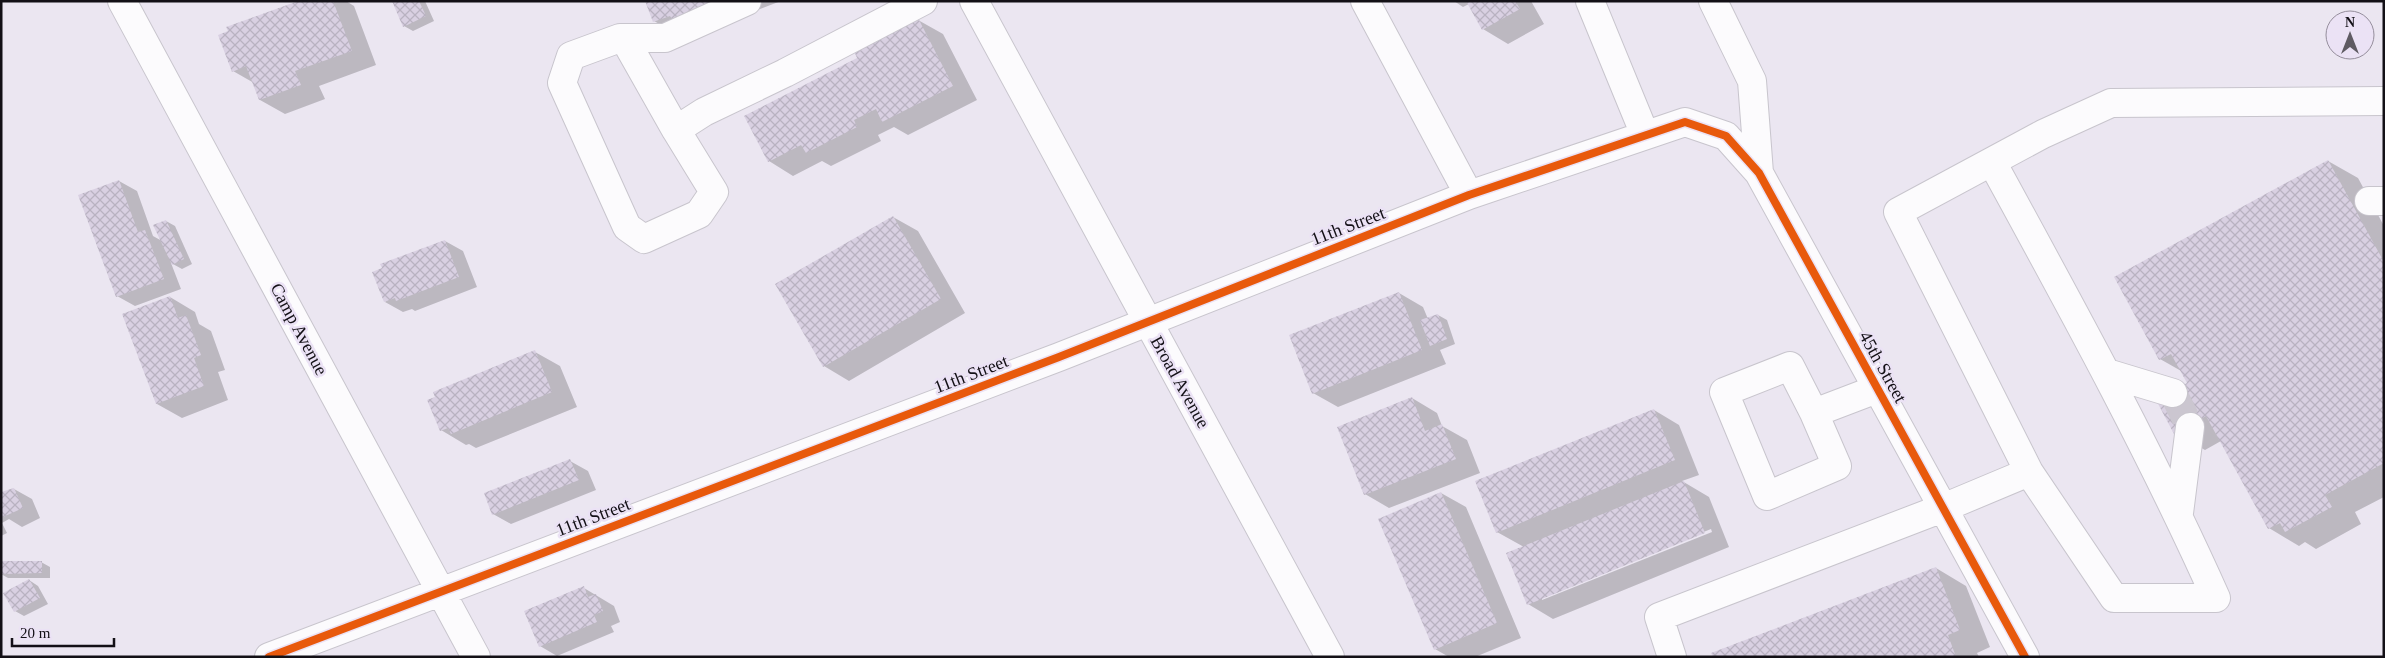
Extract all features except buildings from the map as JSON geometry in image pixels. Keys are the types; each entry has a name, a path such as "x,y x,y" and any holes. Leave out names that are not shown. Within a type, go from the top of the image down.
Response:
{"street":[{"name":"Camp Avenue","path":"122,1 476,657"},
{"path":"624,38 676,130 714,192 699,214 644,238 627,226 562,83 571,56 624,38 665,38 748,1"},
{"path":"676,130 704,112 785,73 923,1"},
{"name":"Broad Avenue","path":"974,1 1330,657"},
{"path":"1365,1 1469,195"},
{"path":"1590,1 1645,135"},
{"path":"1713,1 1752,80 1759,173"},
{"path":"1992,162 2107,373 2178,513 2216,598 2114,598 2029,472 1898,212 2043,134 2111,103 2384,100"},
{"name":"11th Street","path":"269,657 1059,357 1146,321 1469,195 1686,122"},
{"name":"45th Street","path":"1686,122 1726,136 1759,173 2024,657"},
{"path":"1790,366 1814,413 1837,466 1767,496 1724,392 1790,366"},
{"path":"2107,373 2173,393"},
{"path":"1814,413 1877,389"},
{"path":"2178,513 2190,427"},
{"path":"1672,657 1659,617 1943,508 2029,472"}],"tunnel":[{"path":"2173,393 2190,427"}],"cycle path":[{"path":"269,657 1059,357 1469,195 1685,122 1726,136 1759,173 2025,657"}]}
